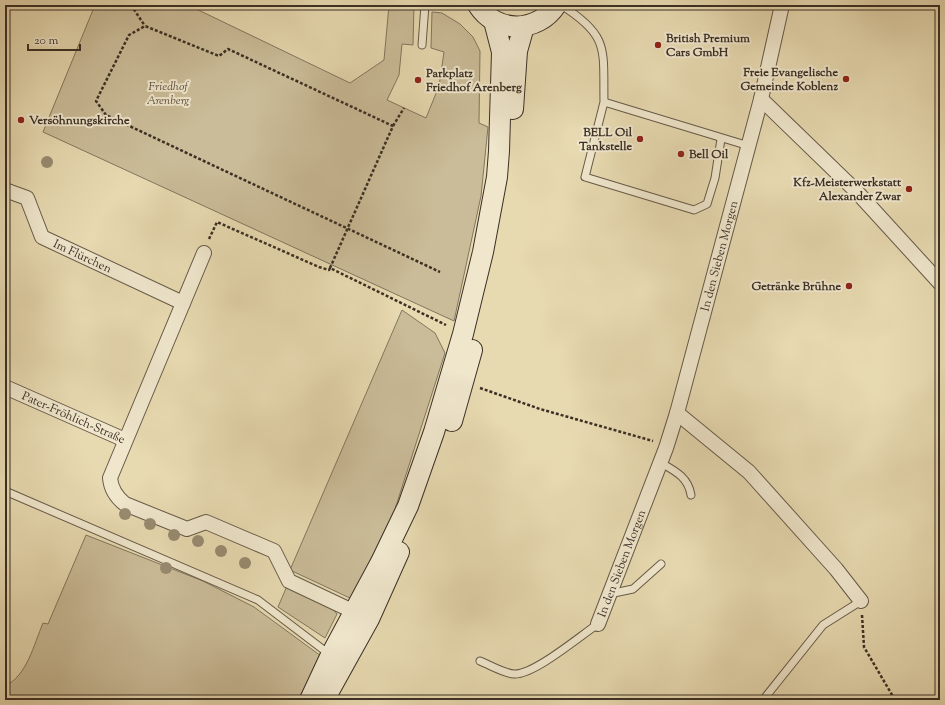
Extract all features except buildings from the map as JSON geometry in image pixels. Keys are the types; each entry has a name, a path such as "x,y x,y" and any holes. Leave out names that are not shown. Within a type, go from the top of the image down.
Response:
{"main road":[{"path":"478,5 487,16 494,21 504,25 524,26 544,18 556,5"},
{"path":"324,700 361,615 381,562 408,506 434,432 463,334 483,252 498,170 502,52 494,21"},
{"path":"310,700 331,656 361,615 434,470 464,382 504,201 517,51 524,26"}],"street":[{"name":"In den Sieben Morgen","path":"598,624 666,448 677,413 762,99 782,5"},
{"path":"762,99 856,191 940,283"},
{"name":"Im Flürchen","path":"5,190 27,198 42,237 183,303"},
{"path":"125,440 204,253"},
{"name":"Pater-Fröhlich-Straße","path":"5,387 125,440 110,478 111,486 118,498 125,504 187,529 206,522 274,551 289,581 361,615"},
{"path":"677,413 749,472 836,568 861,602"}],"lane":[{"path":"422,45 425,5"},
{"path":"561,5 583,19 596,34 604,55 604,102 585,177 694,210 707,204 715,178 721,139"},
{"path":"604,102 721,139 749,146"},
{"path":"660,463 682,475 690,486 691,495"},
{"path":"5,491 258,600 331,656"},
{"path":"609,594 633,589 660,564"},
{"path":"763,700 823,625 861,602"},
{"path":"480,661 507,672 520,674 528,672 598,624"}],"path":[{"path":"131,5 145,26 218,56 228,49 393,126"},
{"path":"145,26 129,35 96,101 106,115 440,272"},
{"path":"330,268 393,126 404,108"},
{"path":"204,253 217,222 319,266 329,270 330,268 463,334"},
{"path":"464,382 540,409 656,442 666,448"},
{"path":"861,602 864,647 895,700"}],"green space":[{"name":"Friedhof Arenberg","path":"95,5 188,5 350,83 384,60 389,5 414,5 413,45 402,44 399,75 387,100 426,118 439,86 444,52 431,48 432,12 442,13 460,24 473,37 480,51 479,123 488,127 481,196 454,321 43,132"},
{"path":"402,310 435,333 445,353 395,509 352,599 290,570"},
{"path":"86,535 203,581 254,607 321,656 298,700 5,700 5,686 19,675 29,659 43,623 48,624"},
{"path":"287,586 332,608 337,614 325,638 278,607"}],"place":[{"name":"British Premium Cars GmbH","path":"658,45"},
{"name":"Freie Evangelische Gemeinde Koblenz","path":"846,79"},
{"name":"Parkplatz Friedhof Arenberg","path":"418,80"},
{"name":"Versöhnungskirche","path":"21,120"},
{"name":"BELL Oil Tankstelle","path":"640,139"},
{"name":"Bell Oil","path":"681,154"},
{"name":"Kfz-Meisterwerkstatt Alexander Zwar","path":"909,189"},
{"name":"Getränke Brühne","path":"849,286"}]}
